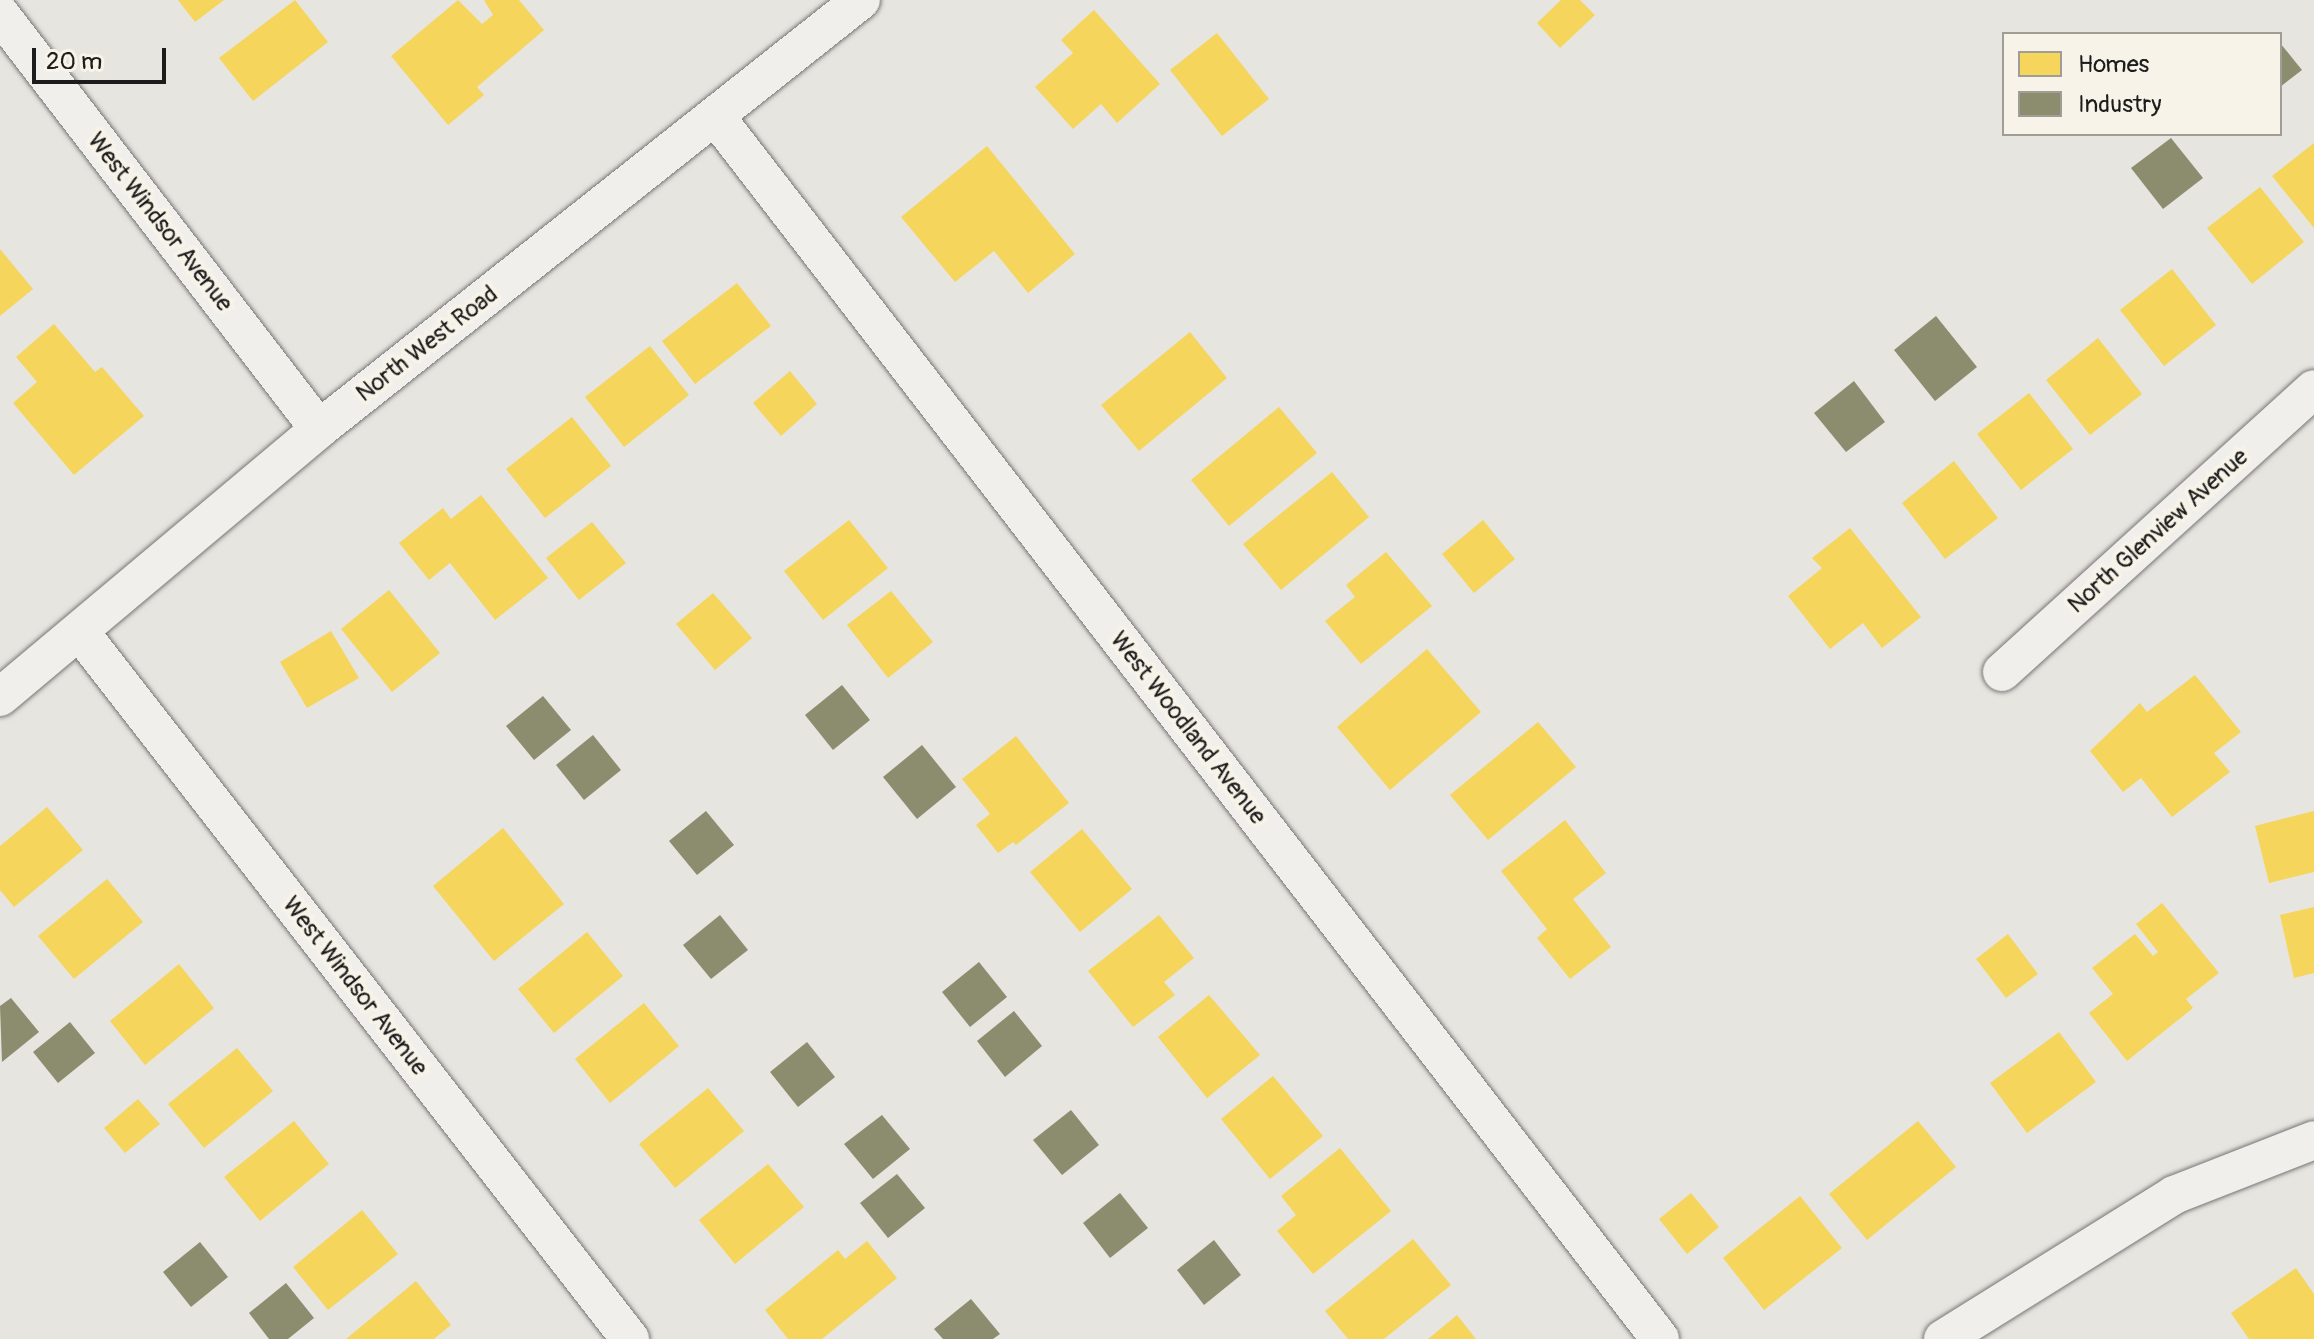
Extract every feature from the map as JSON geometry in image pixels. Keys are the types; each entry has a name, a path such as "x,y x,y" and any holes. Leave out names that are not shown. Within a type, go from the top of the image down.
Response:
{"street":[{"name":"North West Road","path":"0,697 319,429 861,0"},
{"name":"West Windsor Avenue","path":"0,14 319,429"},
{"name":"West Woodland Avenue","path":"716,117 1660,1339"},
{"name":"North Glenview Avenue","path":"2002,672 2314,389"},
{"name":"West Windsor Avenue","path":"80,632 630,1339"},
{"path":"1943,1339 2174,1195 2314,1140"}],"building: Homes":[{"path":"178,0 224,0 195,22"},
{"path":"295,0 328,42 253,101 219,58"},
{"path":"458,0 482,24 493,15 484,0 519,0 544,30 477,87 484,95 448,125 391,56"},
{"path":"1561,0 1580,0 1595,15 1560,48 1537,23"},
{"path":"1094,10 1160,84 1117,123 1101,104 1073,129 1035,87 1073,53 1061,40"},
{"path":"1217,33 1269,99 1222,136 1170,70"},
{"path":"2314,143 2314,228 2272,176"},
{"path":"987,146 1075,254 1028,293 994,251 955,282 901,217"},
{"path":"2260,187 2304,242 2252,284 2207,228"},
{"path":"0,249 33,289 0,316"},
{"path":"2172,269 2216,325 2164,366 2120,310"},
{"path":"737,283 771,326 695,384 662,341"},
{"path":"54,324 95,372 102,367 144,416 74,475 13,403 37,382 16,357"},
{"path":"1190,332 1227,378 1139,451 1101,405"},
{"path":"2098,338 2142,394 2090,435 2046,380"},
{"path":"650,346 689,395 624,447 585,397"},
{"path":"790,371 817,404 781,436 753,403"},
{"path":"2029,393 2073,449 2021,490 1977,434"},
{"path":"1279,407 1317,453 1229,526 1191,480"},
{"path":"572,417 611,466 545,518 506,469"},
{"path":"1954,461 1998,518 1945,559 1902,503"},
{"path":"1332,472 1369,517 1281,590 1243,544"},
{"path":"481,495 548,578 495,620 450,563 429,580 399,543 443,508 451,519"},
{"path":"849,520 888,568 823,620 784,571"},
{"path":"1483,520 1515,559 1474,593 1442,554"},
{"path":"592,522 626,563 579,600 546,558"},
{"path":"1850,528 1921,617 1882,648 1863,623 1830,649 1788,596 1822,568 1812,558"},
{"path":"1386,552 1432,606 1361,664 1325,621 1355,597 1346,585"},
{"path":"389,590 440,653 392,692 341,629"},
{"path":"891,591 933,642 888,678 847,625"},
{"path":"713,593 752,638 715,670 676,624"},
{"path":"331,631 359,678 307,708 280,662"},
{"path":"1427,649 1481,712 1390,790 1337,727"},
{"path":"2195,675 2241,732 2214,753 2230,772 2172,817 2141,778 2123,792 2090,751 2140,703 2147,712"},
{"path":"1538,722 1576,767 1488,840 1450,795"},
{"path":"1016,736 1069,803 1016,845 1013,842 998,853 976,825 990,814 962,779"},
{"path":"47,807 83,850 14,907 0,890 0,846"},
{"path":"2314,811 2314,872 2269,883 2255,826"},
{"path":"1565,820 1606,873 1573,899 1611,947 1570,979 1537,938 1547,929 1501,871"},
{"path":"503,828 564,904 494,961 433,886"},
{"path":"1082,829 1132,889 1080,932 1030,872"},
{"path":"107,879 143,922 74,979 38,936"},
{"path":"2162,903 2219,973 2186,999 2193,1008 2127,1061 2089,1013 2113,994 2092,968 2135,934 2153,956 2158,952 2136,924"},
{"path":"2314,907 2314,973 2294,978 2280,915"},
{"path":"1159,915 1194,958 1164,982 1175,995 1133,1027 1088,971"},
{"path":"587,932 623,976 554,1033 518,989"},
{"path":"2008,934 2038,974 2006,998 1976,959"},
{"path":"179,964 214,1008 145,1065 110,1021"},
{"path":"1209,995 1260,1055 1207,1098 1158,1037"},
{"path":"644,1003 679,1046 610,1103 575,1059"},
{"path":"2059,1032 2096,1082 2027,1133 1990,1083"},
{"path":"237,1048 273,1091 204,1148 168,1104"},
{"path":"1273,1076 1323,1136 1270,1179 1221,1119"},
{"path":"708,1088 744,1131 675,1188 639,1144"},
{"path":"138,1099 160,1124 125,1153 104,1128"},
{"path":"294,1121 329,1164 260,1221 224,1177"},
{"path":"1918,1121 1956,1167 1867,1240 1829,1194"},
{"path":"1340,1148 1391,1211 1313,1274 1277,1231 1296,1215 1281,1196"},
{"path":"768,1164 804,1207 735,1264 699,1220"},
{"path":"1691,1193 1719,1227 1687,1254 1659,1219"},
{"path":"1800,1196 1842,1248 1764,1310 1723,1258"},
{"path":"362,1210 398,1254 328,1310 293,1267"},
{"path":"1413,1239 1451,1285 1384,1339 1348,1339 1325,1311"},
{"path":"867,1241 897,1278 822,1339 788,1339 765,1310 838,1250 845,1259"},
{"path":"2296,1268 2314,1294 2314,1339 2249,1339 2231,1313"},
{"path":"416,1281 451,1325 434,1339 346,1339"},
{"path":"1457,1315 1476,1339 1428,1339"}],"building: Industry":[{"path":"2282,45 2302,70 2282,85"},
{"path":"2171,138 2203,178 2163,209 2131,168"},
{"path":"1936,316 1977,367 1935,401 1894,350"},
{"path":"1854,381 1885,422 1846,452 1814,413"},
{"path":"842,685 870,720 833,750 805,715"},
{"path":"543,696 571,730 534,760 506,726"},
{"path":"593,735 621,770 584,800 556,765"},
{"path":"922,745 956,787 917,819 883,777"},
{"path":"706,811 734,845 697,875 669,841"},
{"path":"720,915 748,950 711,979 683,945"},
{"path":"979,962 1007,997 970,1027 942,992"},
{"path":"11,998 39,1032 2,1062 0,1006"},
{"path":"1014,1011 1042,1046 1005,1077 977,1041"},
{"path":"70,1022 95,1053 58,1083 33,1052"},
{"path":"807,1042 835,1077 798,1107 770,1072"},
{"path":"1071,1110 1099,1145 1062,1175 1033,1140"},
{"path":"882,1115 910,1149 873,1179 844,1144"},
{"path":"897,1174 925,1208 888,1238 860,1203"},
{"path":"1120,1193 1148,1228 1110,1258 1083,1223"},
{"path":"1214,1240 1241,1275 1204,1305 1177,1270"},
{"path":"200,1242 228,1277 191,1307 163,1272"},
{"path":"286,1283 314,1318 288,1339 269,1339 249,1313"},
{"path":"971,1299 1000,1334 993,1339 943,1339 934,1329"}]}
